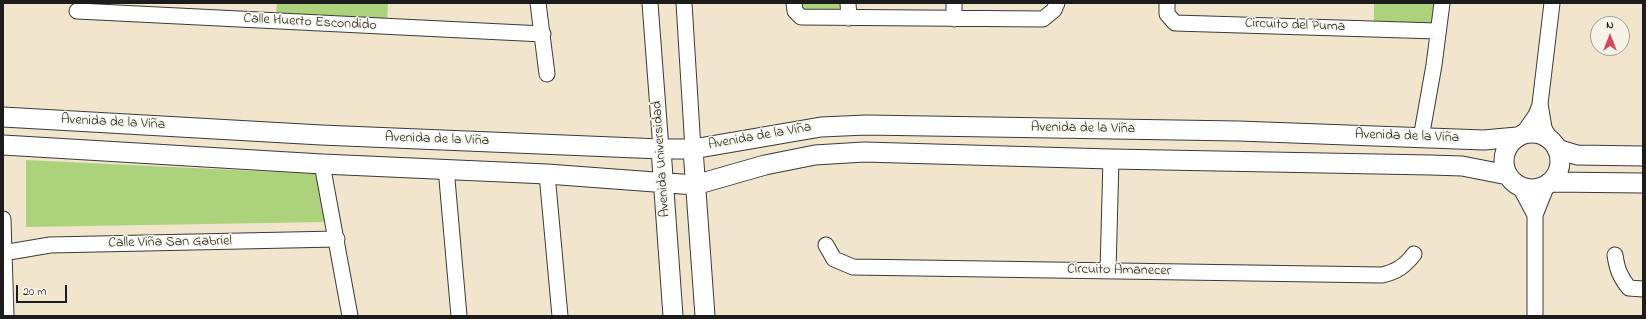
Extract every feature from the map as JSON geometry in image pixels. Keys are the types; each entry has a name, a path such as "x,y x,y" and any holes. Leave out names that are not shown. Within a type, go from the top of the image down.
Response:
{"street":[{"path":"538,3 547,74"},
{"name":"Avenida Universidad","path":"650,3 673,316"},
{"path":"684,3 695,185 705,316"},
{"path":"794,3 795,12 801,17 954,19 1043,19 1054,10 1057,3"},
{"path":"848,3 849,18"},
{"path":"954,3 954,19"},
{"name":"Circuito del Puma","path":"1167,3 1167,14 1175,23 1437,31"},
{"path":"1421,138 1434,65 1437,31 1442,3"},
{"path":"1535,215 1504,161 1508,148 1520,136 1536,115 1540,104 1552,3"},
{"name":"Calle Huerto Escondido","path":"77,11 114,8 543,34"},
{"path":"1535,316 1535,215 1549,183 1556,175 1560,166 1560,157 1544,128 1540,104"},
{"name":"Avenida de la Viña","path":"3,117 321,135 661,149 693,149 821,127 866,125 1238,131 1484,140 1520,136"},
{"path":"1030,156 1031,128"},
{"path":"1238,131 1238,161"},
{"path":"1520,136 1537,133 1554,144 1577,155 1643,156"},
{"name":"Avenida de la Viña","path":"3,145 322,164 446,168 695,185 765,165 815,155 864,152 1111,159 1462,166 1514,180"},
{"path":"1108,271 1111,159"},
{"path":"322,164 350,316"},
{"path":"446,168 459,316"},
{"path":"547,174 560,316"},
{"path":"1514,180 1533,188 1549,183 1643,183"},
{"path":"3,219 6,316"},
{"name":"Calle Viña San Gabriel","path":"4,253 50,245 337,239"},
{"name":"Circuito Amanecer","path":"826,245 834,259 853,267 1108,271 1382,275 1394,272 1406,264 1414,254"},
{"path":"1615,255 1616,267 1621,279 1636,288"}],"green space":[{"path":"277,3 388,3 387,23 276,15"},
{"path":"797,3 844,3 844,16 802,15"},
{"path":"1374,3 1434,3 1431,26 1374,29"},
{"path":"26,160 318,174 327,222 26,227"}]}
